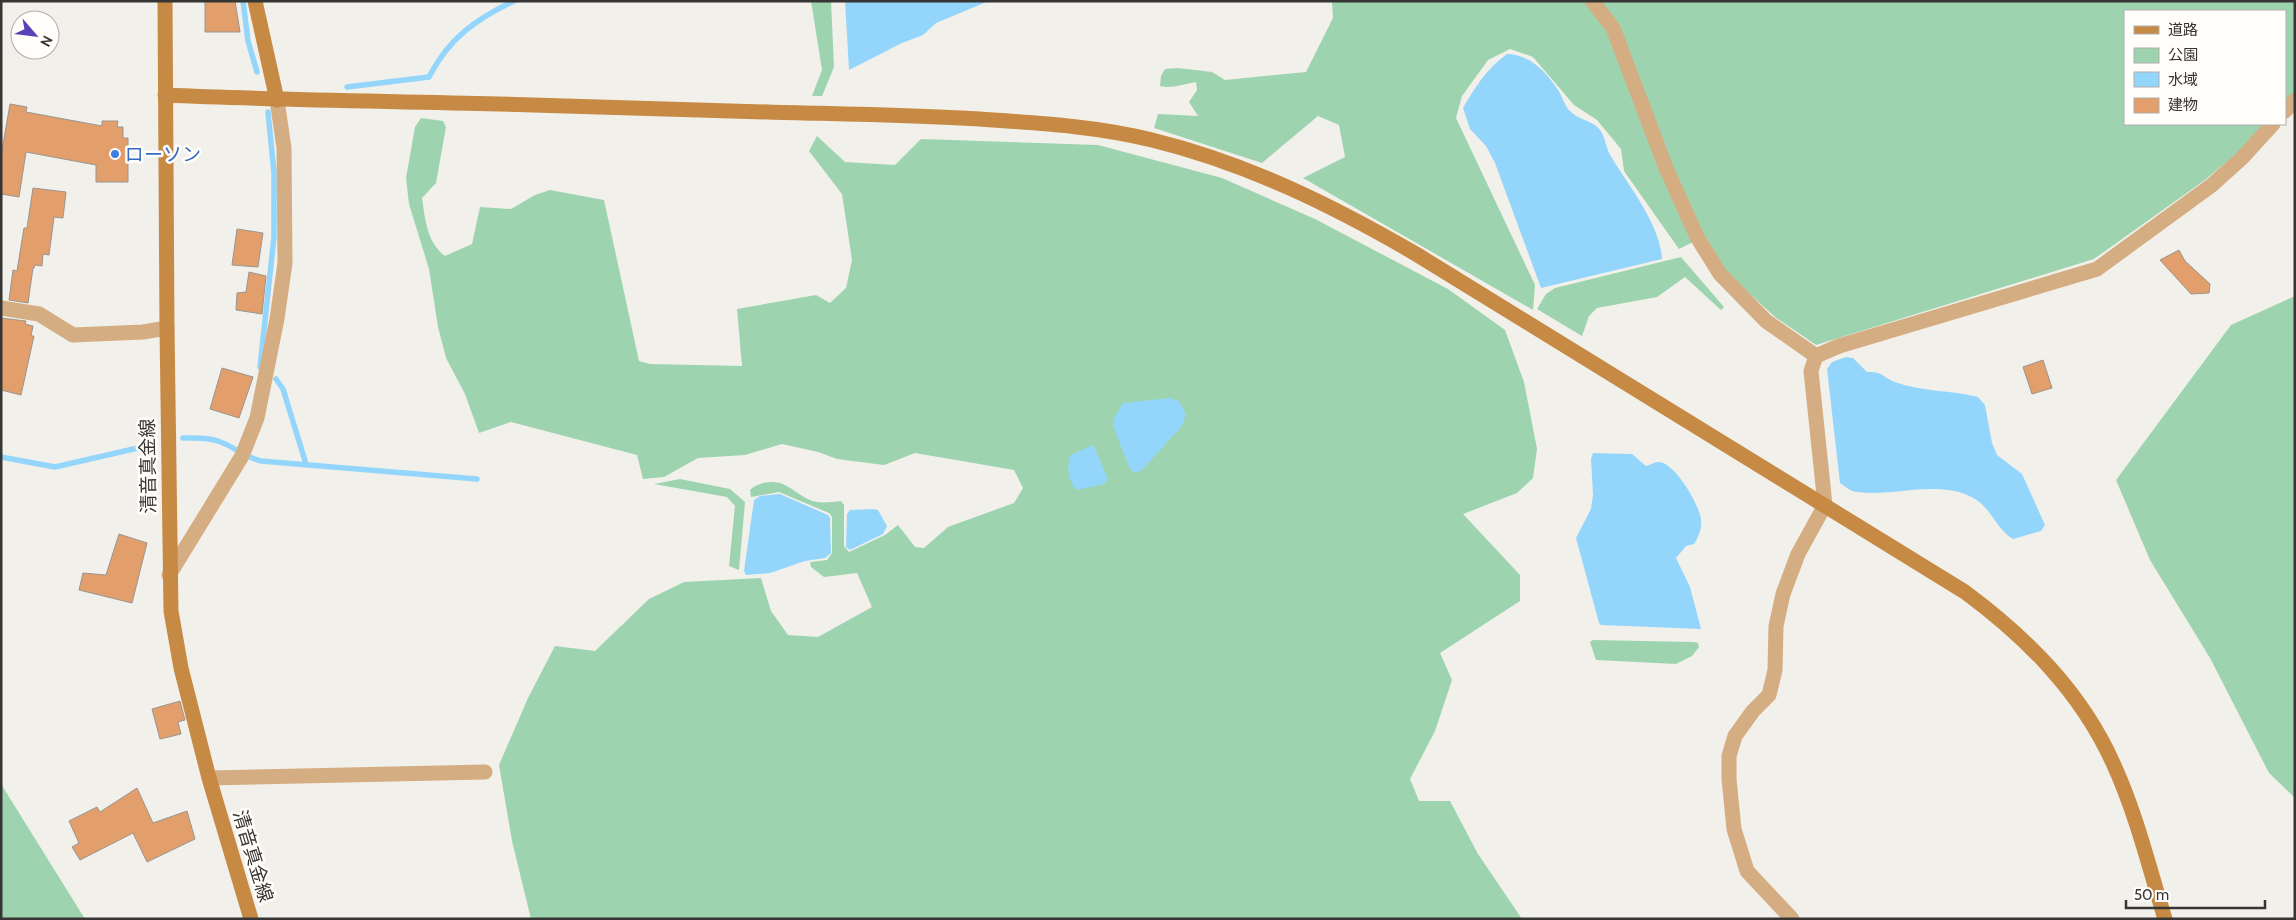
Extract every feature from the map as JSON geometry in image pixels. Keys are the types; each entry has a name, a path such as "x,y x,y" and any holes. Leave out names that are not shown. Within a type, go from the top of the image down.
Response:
{"street":[{"name":"清音真金線","path":"165,1 166,328 171,611 180,668 209,778 251,919"},
{"path":"169,575 243,453 258,418 269,368 284,263 284,148 255,1"},
{"path":"1592,1 1613,28 1666,168 1697,237 1720,274 1766,322 1816,356"},
{"path":"165,94 276,100 916,116 1062,124 1151,140 1236,165 1298,191 1358,220 1965,592 2016,632 2050,667 2075,698 2097,732 2127,798 2165,919"},
{"path":"2286,110 2295,100"},
{"path":"1792,919 1747,871 1734,829 1729,779 1729,756 1735,736 1753,711 1770,695 1775,670 1776,626 1783,594 1798,554 1825,506 1811,371 1816,356 1839,346 2097,268 2212,185 2242,158 2272,125"},
{"path":"1,308 39,314 73,335 143,332 166,328"},
{"path":"209,778 485,772"}],"green space":[{"path":"811,1 831,1 834,67 822,96 812,96 822,70"},
{"path":"1332,1 2295,1 2295,93 2286,103 2286,10 2124,10 2124,125 2266,125 2248,144 2205,180 2094,259 1816,345 1775,317 1727,273 1705,236 1679,249 1624,171 1621,149 1597,120 1574,105 1533,57 1510,49 1488,60 1462,96 1456,118 1535,285 1533,310 1303,178 1345,157 1339,125 1318,116 1262,163 1154,128 1158,114 1198,116 1189,102 1197,90 1196,82 1173,87 1160,86 1161,76 1165,69 1178,68 1212,72 1225,80 1306,72 1333,18"},
{"path":"421,118 443,121 446,127 436,183 422,198 428,230 434,244 445,256 472,244 480,207 511,209 535,195 550,190 604,200 639,361 650,364 742,366 737,309 816,295 830,303 846,288 852,260 842,194 809,151 817,136 845,162 895,165 921,139 1098,145 1222,178 1315,219 1448,289 1505,330 1524,382 1537,449 1533,478 1517,493 1463,514 1520,575 1520,601 1440,653 1452,680 1435,731 1410,779 1419,801 1450,801 1478,854 1522,919 531,919 512,841 499,765 528,698 555,646 595,651 649,599 684,582 761,578 771,611 788,635 818,637 872,607 857,573 824,577 811,567 810,562 827,560 832,553 832,517 829,513 779,492 751,497 750,490 761,484 777,482 817,502 841,501 844,505 844,546 849,552 885,535 898,525 915,547 924,548 948,527 1014,503 1023,488 1014,470 915,453 884,465 837,459 818,452 782,444 745,455 698,458 664,477 643,479 637,455 511,422 479,433 465,394 446,358 438,327 429,269 409,204 406,178 415,127"},
{"path":"1681,257 1724,307 1721,310 1685,277 1657,297 1597,308 1589,316 1582,336 1537,309 1546,294 1555,288"},
{"path":"2295,296 2295,798 2269,773 2210,658 2150,560 2116,480 2231,325"},
{"path":"680,479 730,489 745,502 739,570 729,566 735,506 727,497 654,484"},
{"path":"1593,640 1694,642 1698,643 1699,647 1692,656 1676,664 1596,660 1590,642"},
{"path":"1,784 85,919 1,919"}],"water":[{"path":"845,1 989,1 936,23 923,35 902,43 849,70"},
{"path":"1507,54 1523,57 1537,65 1554,83 1569,110 1600,130 1610,155 1650,220 1660,246 1662,259 1541,288 1495,163 1486,146 1470,129 1463,108 1482,78 1493,65"},
{"path":"1846,357 1853,358 1867,372 1879,373 1905,385 1978,397 1985,405 1992,443 1997,455 2022,474 2045,525 2041,531 2013,539 2001,529 1988,510 1975,499 1954,491 1926,489 1870,493 1853,491 1840,483 1827,369 1832,362"},
{"path":"1170,398 1179,401 1186,415 1181,427 1141,471 1134,472 1130,469 1113,426 1113,420 1123,403"},
{"path":"1093,445 1108,479 1104,484 1077,490 1070,478 1068,469 1069,459 1071,455"},
{"path":"1593,453 1632,454 1646,466 1656,462 1664,464 1671,468 1685,484 1699,512 1701,529 1694,544 1686,546 1676,558 1690,587 1701,629 1601,625 1599,623 1576,538 1591,509 1593,495 1591,459"},
{"path":"780,494 828,515 830,518 831,553 825,558 805,561 770,573 746,575 744,571 754,500 760,496"},
{"path":"850,510 878,510 887,526 883,534 850,550 846,547 847,514"}],"building":[{"path":"205,1 235,1 240,32 205,32"},
{"path":"10,104 27,107 26,112 102,126 102,121 118,121 117,127 123,127 123,138 128,138 128,182 96,182 96,165 26,152 19,197 1,194 1,156"},
{"path":"33,188 66,192 63,218 54,217 49,255 43,254 42,266 35,265 33,268 28,303 9,300 13,270 17,271 24,228 27,228"},
{"path":"237,229 263,233 258,267 232,265"},
{"path":"2179,250 2185,261 2210,284 2209,293 2191,294 2160,260"},
{"path":"249,272 266,276 262,314 236,310 237,293 246,292"},
{"path":"1,318 26,321 25,324 33,326 31,336 34,336 21,395 1,390"},
{"path":"2043,360 2052,388 2032,394 2023,367"},
{"path":"222,368 253,377 239,418 210,409"},
{"path":"119,534 147,543 132,603 79,590 83,573 106,575"},
{"path":"180,701 185,720 178,722 181,734 160,739 152,709"},
{"path":"137,788 153,823 187,811 195,839 147,862 133,833 80,860 72,847 79,843 69,821 97,807 100,812"}],"waterway":[{"path":"243,1 248,41 257,72"},
{"path":"347,87 429,77 445,51 465,31 488,15 514,1"},
{"path":"260,367 274,237 274,173 268,112"},
{"path":"276,379 283,389 306,464"},
{"path":"183,438 214,440 261,461 477,479"},
{"path":"1,457 55,467 151,445"}],"place":[{"name":"ローソン","path":"115,154"}]}
